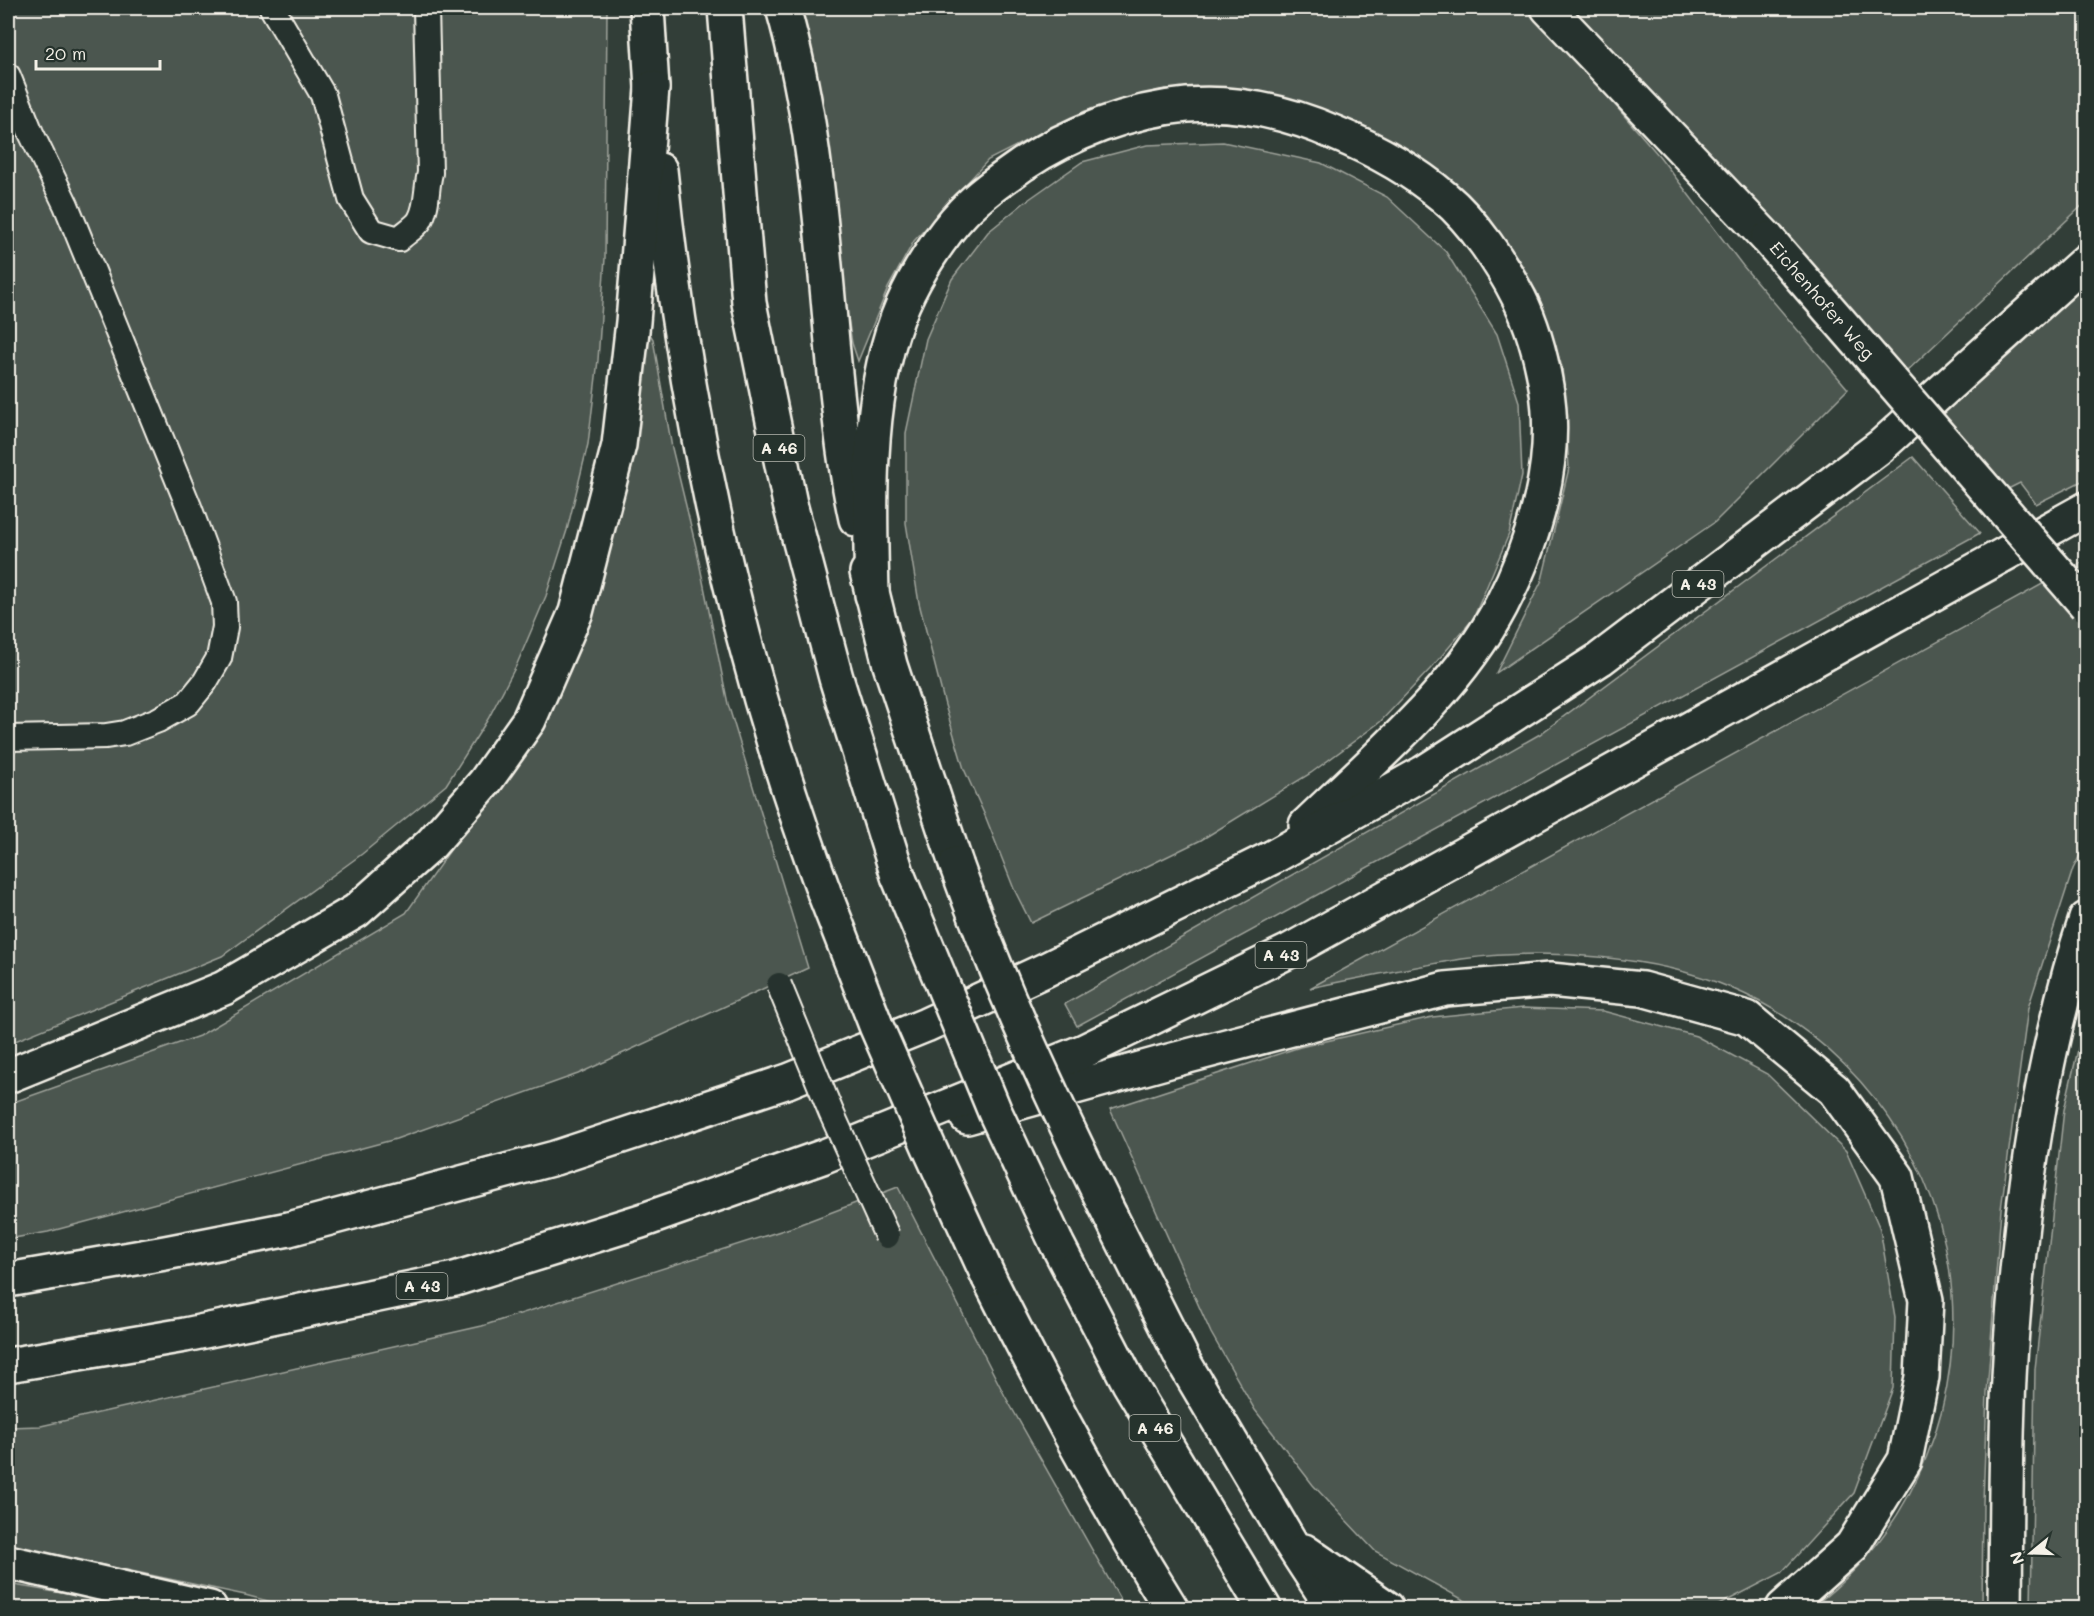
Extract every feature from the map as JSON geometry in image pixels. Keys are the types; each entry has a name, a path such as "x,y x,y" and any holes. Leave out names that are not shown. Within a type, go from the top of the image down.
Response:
{"main road":[{"path":"647,8 664,210 680,330 701,458 759,695 802,832 877,1028 989,1278 1043,1386 1094,1478 1172,1608"},
{"name":"A 46","path":"724,8 749,303 790,504 836,678 898,876 994,1112 1056,1242 1129,1383 1264,1608"},
{"path":"783,8 794,46 808,124 850,494 890,664 956,864 980,932 1021,1030 1185,1364 1290,1542 1334,1608"},
{"name":"Eichenhofer Weg","path":"1548,8 1768,239 2086,605"},
{"path":"8,1076 224,988 356,911 431,844 485,782 529,720 576,612 619,445 633,322 652,88"},
{"path":"872,595 870,484 876,412 885,360 903,304 925,263 962,213 998,181 1043,152 1093,128 1144,113 1188,105 1234,106 1274,112 1317,125 1386,157 1445,198 1468,222 1497,260 1520,299 1535,343 1546,388 1549,434 1546,472 1535,523 1519,567 1480,641 1456,676 1429,706 1273,857"},
{"name":"A 43","path":"8,1280 289,1229 555,1158 766,1088 926,1025 1023,980 1273,857 1423,773 1600,659 1881,446 2086,261"},
{"name":"A 43","path":"8,1365 185,1335 455,1280 641,1221 840,1150 1084,1051 1289,951 2086,509"},
{"path":"2005,1608 2010,1361 2022,1214 2033,1140 2054,1031 2074,954 2086,919"},
{"path":"840,1150 1445,989 1550,980 1642,989 1747,1018 1834,1090 1897,1177 1926,1300 1922,1377 1905,1460 1852,1546 1783,1608"},
{"path":"1290,1542 1387,1608"},
{"path":"8,1562 210,1608"}],"lane":[{"path":"272,8 323,95 351,199 370,231 399,239 420,221 430,173 426,8"},
{"path":"8,76 31,133 66,205 189,507 224,602 225,627 219,658 205,682 189,703 158,720 125,733 106,736 8,738"},
{"path":"778,985 831,1112 887,1236"}],"shaded area":[{"path":"8,8 607,8 605,258 598,360 588,444 567,530 546,596 517,664 488,719 446,785 362,854 222,956 8,1044"},
{"path":"799,8 1526,8 1555,36 1660,157 1743,266 1848,389 1715,522 1496,673 1542,580 1569,468 1562,367 1537,292 1492,226 1304,105 1242,90 1165,89 1085,111 988,160 914,241 888,288 858,361 852,343"},
{"path":"1568,8 2086,8 2086,202 1905,373"},
{"path":"1223,142 1321,163 1387,197 1446,252 1497,334 1519,402 1522,475 1509,534 1473,619 1433,666 1380,722 1311,773 1201,840 1031,923 1014,889 964,769 919,603 906,523 906,433 926,339 952,279 988,232 1025,202 1082,162 1147,145"},
{"path":"2086,285 2086,479 2036,504 2020,483 2008,489 1942,414"},
{"path":"648,331 653,339 672,448 696,547 728,704 808,968 578,1074 396,1139 48,1232 8,1239 8,1104 199,1036 406,913 532,734"},
{"path":"1913,457 1980,533 1077,1026 1065,1004 1540,734"},
{"path":"2086,560 2086,843 2073,869 2028,1008 2001,1209 1987,1393 1982,1608 1811,1608 1848,1576 1880,1540 1906,1500 1926,1457 1941,1411 1950,1364 1953,1316 1949,1267 1939,1222 1924,1179 1902,1138 1876,1100 1845,1065 1810,1034 1772,1009 1731,988 1701,977 1634,961 1563,955 1494,956 1443,962 1310,988"},
{"path":"1523,1008 1603,1011 1696,1036 1767,1074 1846,1151 1880,1229 1895,1317 1893,1388 1854,1493 1781,1573 1713,1608 1478,1608 1375,1551 1313,1485 1255,1410 1211,1333 1110,1109 1300,1047 1432,1017"},
{"path":"2086,1015 2086,1608 2031,1608 2035,1369 2064,1110"},
{"path":"898,1187 1005,1396 1125,1608 294,1608 245,1595 8,1545 8,1427 41,1426 482,1326 790,1228"},
{"path":"8,1584 85,1597 132,1608 8,1608"}]}
